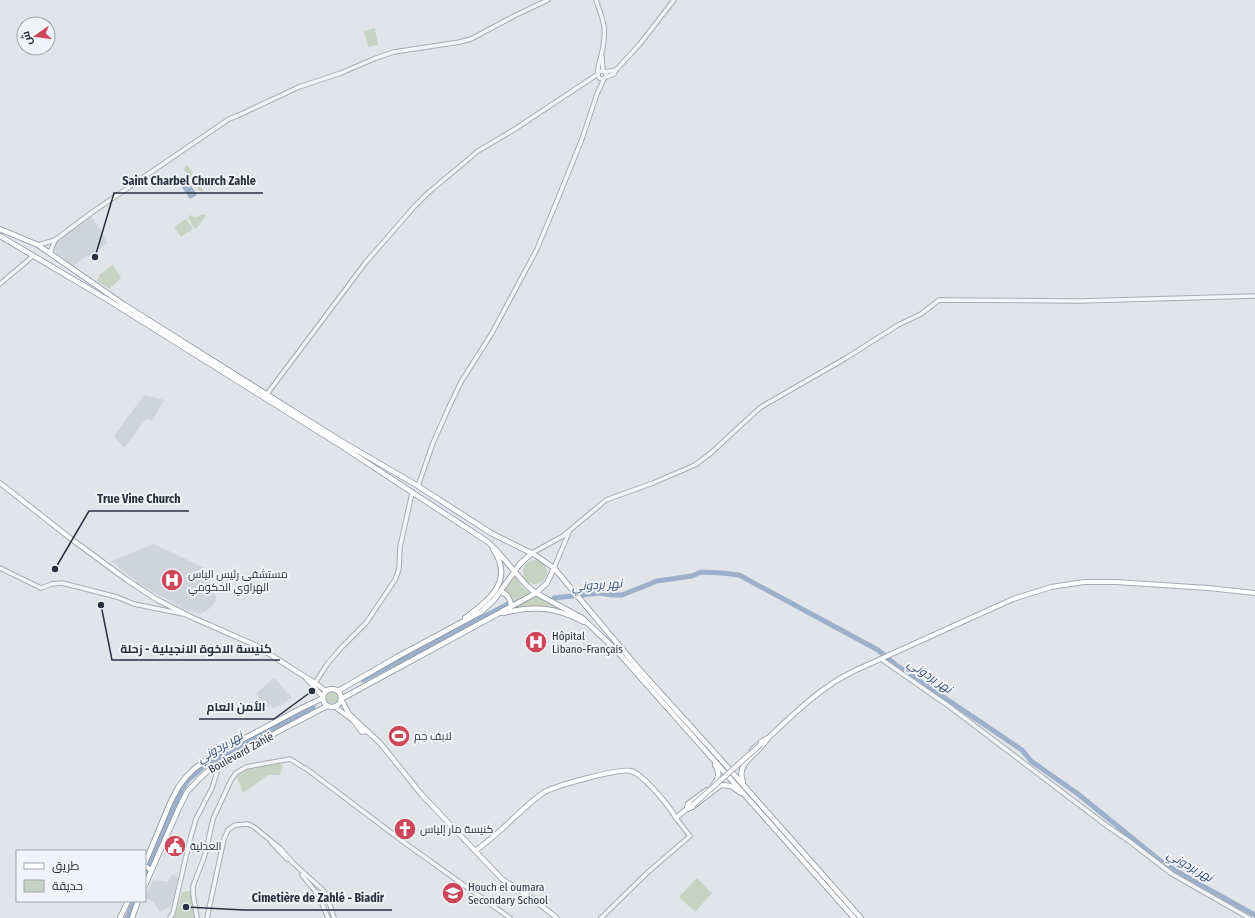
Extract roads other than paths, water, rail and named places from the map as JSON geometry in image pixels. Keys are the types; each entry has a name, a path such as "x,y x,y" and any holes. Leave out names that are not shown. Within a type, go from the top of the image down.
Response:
{"highway":[{"path":"0,229 38,245 123,304 341,441 410,481 491,533 532,553 554,568 638,668 744,786 854,918"},
{"path":"0,236 108,300 340,445 483,540 498,552 527,586 536,593 573,612 591,626 616,650 746,796 860,918"},
{"path":"25,251 26,244 31,241"},
{"path":"44,262 50,253"},
{"path":"405,489 410,481"},
{"path":"420,498 425,491"},
{"path":"456,626 488,598 497,588 501,580 502,571 500,562 492,549 483,540"},
{"path":"338,692 486,608 501,592 523,561 532,553"},
{"path":"341,699 338,692 332,689 326,691 321,698 325,704 325,707 335,707 340,703 341,699 348,694 415,660 536,593 546,583 554,568"},
{"path":"501,592 507,596 511,602 511,606"},
{"path":"494,616 519,609 541,608 558,611 591,626"},
{"path":"345,687 345,691 348,694"},
{"name":"Boulevard Zahlé","path":"146,878 148,865 170,804 179,786 186,777 213,755 321,698"},
{"name":"Boulevard Zahlé","path":"148,865 187,792 206,772 216,765 325,707"},
{"path":"723,762 730,766 734,765 761,742 768,738"},
{"path":"744,786 740,776 741,768 764,745 768,738"},
{"path":"687,808 688,804 709,789 718,779 718,769 710,756"},
{"path":"687,808 692,807 723,784 730,786 746,796"},
{"path":"170,804 179,808"},
{"path":"120,918 128,902"},
{"path":"132,918 138,902"}],"main road":[{"path":"0,483 70,538 127,580 156,599 189,616 255,645 315,682 326,691"},
{"path":"476,850 488,842 539,797 551,789 572,782 624,771 631,771 641,777 669,806 676,818 824,688 842,677 1013,598 1039,590 1084,582 1208,588 1255,593"},
{"path":"303,675 321,698"},
{"path":"341,699 346,710 381,744 422,795 502,879 533,898 558,918"},
{"path":"335,707 350,718 362,732 367,731"},
{"path":"340,711 342,708 346,710"}],"street":[{"path":"38,245 55,240 101,206 233,118 299,87 341,73 394,52 471,39 548,0"},
{"path":"596,0 605,28 602,54 598,68 597,94"},
{"path":"598,76 605,78 614,74 674,0"},
{"path":"418,486 436,436 461,382 492,334 537,249 582,139 597,94 605,78 602,54"},
{"path":"267,394 366,262 414,207 434,188 478,151 515,129 586,82 604,72 616,70"},
{"path":"50,253 55,240"},
{"path":"0,284 33,256"},
{"path":"532,553 570,531 606,500 653,483 695,465 761,407 846,358 898,325 921,314 939,300 1080,301 1255,296"},
{"path":"315,682 326,665 366,623 395,580 399,569 400,547 412,493"},
{"path":"554,568 570,531"},
{"path":"0,568 42,588 51,584 62,584 117,597 134,604 189,616"},
{"path":"883,659 950,707 1163,868 1249,918"},
{"path":"197,918 193,886 205,855 213,819 231,780 236,773 246,767 290,759 308,770 414,850 510,918"},
{"path":"170,918 174,908 191,834 196,819 212,788 218,769 216,765"},
{"path":"601,918 648,872 690,836 676,818"},
{"path":"207,918 224,839 228,830 235,825 248,824 266,836 323,890 334,918"},
{"path":"278,848 304,876 319,896 328,918"}],"water":[{"path":"186,178 197,195 190,199 179,183"}],"waterway":[{"name":"نهر بردوني","path":"554,598 600,593 622,595 657,581 692,576 701,572 739,575 878,650 896,665 1022,750 1031,761 1078,794 1163,863 1255,915"},
{"name":"نهر بردوني","path":"363,680 508,604"},
{"name":"نهر بردوني","path":"146,873 182,789 189,779 205,765 313,707"},
{"name":"نهر بردوني","path":"127,918 134,902"}],"place":[{"name":"Saint Charbel Church Zahle","path":"95,257"},
{"name":"True Vine Church","path":"55,569"},
{"name":"مستشفى رئيس الياس الهراوي الحكومي","path":"172,580"},
{"name":"كنيسة الاخوة الانجيلية - زحلة","path":"101,605"},
{"name":"Hôpital Libano-Français","path":"536,642"},
{"name":"الأمن العام","path":"312,691"},
{"name":"لابف جم","path":"399,736"},
{"name":"كنيسة مار إلياس","path":"405,829"},
{"name":"العدلية","path":"175,846"},
{"name":"Houch el oumara Secondary School","path":"453,893"},
{"name":"Cimetière de Zahlé - Biadir","path":"186,907"}]}
